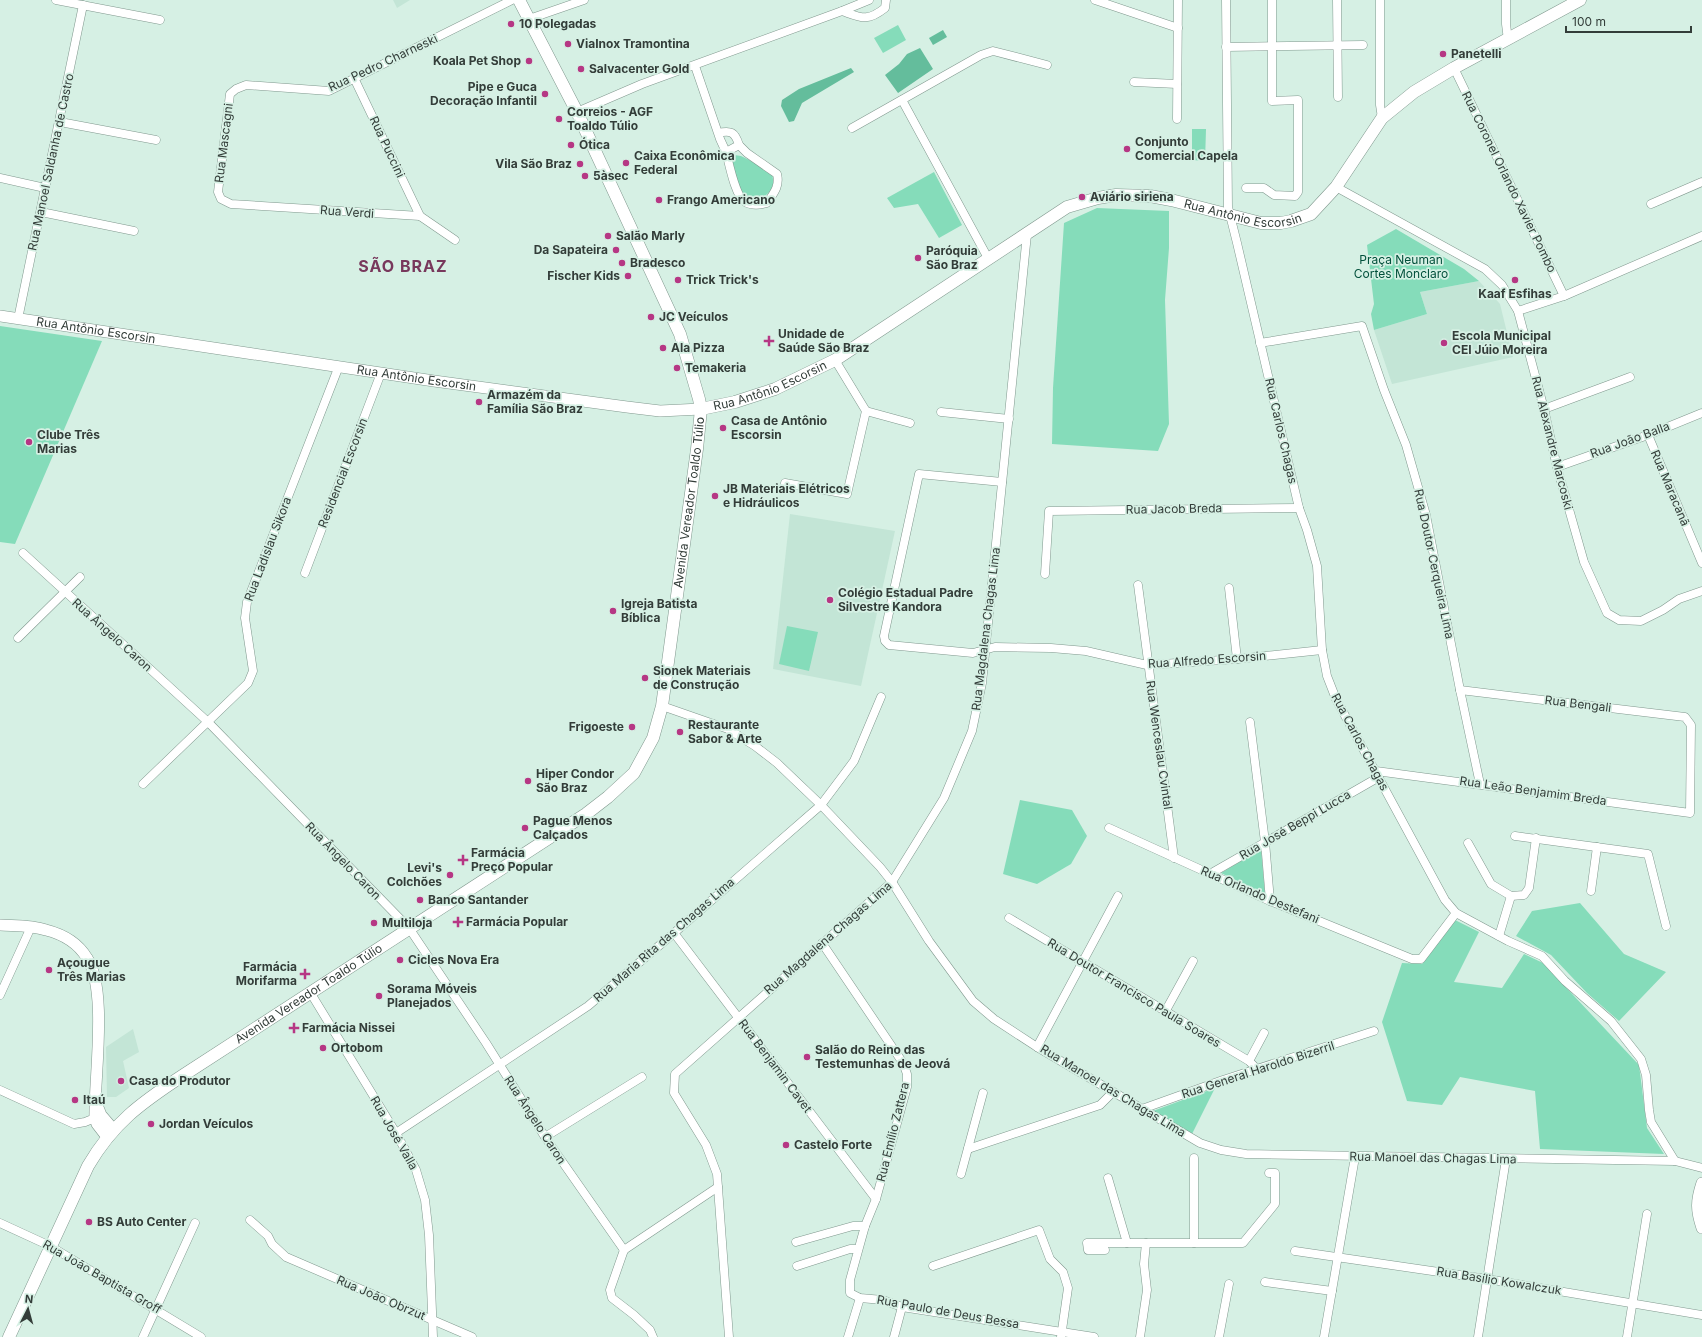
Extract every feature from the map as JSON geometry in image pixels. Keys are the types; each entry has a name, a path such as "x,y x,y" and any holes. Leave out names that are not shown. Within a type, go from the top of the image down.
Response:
{"main road":[{"name":"Avenida Vereador Toaldo Túlio","path":"9,1337 88,1166 110,1133 131,1112 148,1098 586,814 608,797 634,773 653,738 662,706 697,449 700,409 699,399 680,334 577,112 519,0"},
{"name":"Rua Antônio Escorsin","path":"700,409 735,402 774,389 835,360 989,260 1067,207 1098,198 1116,195 1150,196 1171,200 1262,223 1280,223 1291,221 1311,214 1336,187 1382,118 1414,92 1454,68 1580,0"}],"street":[{"path":"56,0 160,20"},
{"name":"Rua Pedro Charneski","path":"246,86 329,91 512,0"},
{"path":"529,19 584,0"},
{"path":"577,112 642,84 695,66 869,0"},
{"path":"842,11 861,18 875,16 885,8 886,0"},
{"path":"1095,0 1178,28"},
{"path":"1177,119 1178,0"},
{"name":"Rua Carlos Chagas","path":"1226,0 1229,215 1237,243 1299,508 1317,566 1322,650 1327,676 1336,699 1445,900 1456,913 1499,936 1542,956 1565,981 1611,1021 1642,1059 1646,1075 1649,1110 1652,1122 1675,1161"},
{"path":"1246,188 1264,188 1274,195 1295,196 1298,192 1298,100 1272,101 1272,0"},
{"path":"1337,0 1338,97"},
{"path":"1380,0 1380,105 1382,118"},
{"path":"1506,0 1508,40"},
{"name":"Rua Manoel Saldanha de Castro","path":"18,319 83,5"},
{"path":"1226,47 1363,45"},
{"path":"852,128 980,55 992,51 1047,65"},
{"path":"695,66 718,132 726,152 739,194 745,202 756,206 767,203 776,190 779,181 777,174 747,153 739,145 736,134 727,131 718,132"},
{"name":"Rua Coronel Orlando Xavier Pombo","path":"1454,68 1564,296"},
{"name":"Rua Puccini","path":"354,78 420,216"},
{"path":"1134,82 1177,84"},
{"name":"Rua Mascagni","path":"231,204 221,199 218,192 230,94 236,89 246,86"},
{"path":"902,100 989,260"},
{"path":"60,122 156,140"},
{"path":"726,152 739,145"},
{"path":"0,178 45,188"},
{"path":"1652,204 1702,182"},
{"name":"Rua Alexandre Marcoski","path":"1336,187 1485,269 1502,285 1518,311 1544,409 1557,467 1584,562 1607,613 1619,620 1641,621 1663,610 1679,599 1702,591"},
{"name":"Rua Verdi","path":"231,204 420,216"},
{"path":"41,212 134,231"},
{"path":"420,216 456,240"},
{"name":"Rua Magdalena Chagas Lima","path":"718,1187 717,1174 706,1145 674,1093 675,1074 892,882 944,798 972,732 982,684 1027,234"},
{"path":"1518,311 1564,296 1702,236"},
{"name":"Rua Antônio Escorsin","path":"0,316 381,373 660,411 700,409"},
{"name":"Rua Doutor Cerqueira Lima","path":"1260,342 1362,326 1406,446 1426,515 1480,784"},
{"path":"835,360 866,411 910,423"},
{"name":"Rua Ladislau Sikora","path":"143,784 248,683 253,671 245,618 247,602 339,366"},
{"name":"Residencial Escorsin","path":"305,573 381,373"},
{"path":"1544,409 1630,377"},
{"path":"785,483 846,494 866,411"},
{"path":"941,412 1008,419"},
{"name":"Rua João Balla","path":"1557,467 1702,413"},
{"name":"Rua Maracanã","path":"1648,434 1702,563"},
{"name":"Rua Alfredo Escorsin","path":"1002,482 919,474 884,636 885,641 889,645 973,653 995,648 1051,648 1086,652 1148,665 1237,659 1322,650"},
{"name":"Rua Jacob Breda","path":"1045,574 1049,511 1299,508"},
{"name":"Rua Ângelo Caron","path":"23,553 208,722 409,928 500,1065 545,1137 624,1250"},
{"path":"18,638 80,576"},
{"name":"Rua Wenceslau Cvintal","path":"1138,585 1174,858"},
{"path":"1229,588 1237,659"},
{"name":"Rua Bengali","path":"1460,690 1685,717 1691,725 1690,813"},
{"name":"Rua Maria Rita das Chagas Lima","path":"396,1133 588,1006 820,805 854,761 881,697"},
{"name":"Rua Manoel das Chagas Lima","path":"662,706 728,729 755,746 777,763 820,805 892,882 929,941 973,1001 994,1019 1038,1047 1200,1143 1221,1150 1246,1154 1355,1157 1675,1161 1702,1168"},
{"path":"1250,722 1265,842 1270,901"},
{"name":"Rua Leão Benjamim Breda","path":"1378,774 1480,784 1690,813"},
{"name":"Rua José Beppi Lucca","path":"1210,874 1378,774"},
{"name":"Rua Orlando Destefani","path":"1109,828 1270,901 1412,959 1421,959 1456,913"},
{"path":"1515,836 1648,854 1666,926"},
{"path":"1468,844 1491,884 1511,896 1524,894 1529,888 1536,838"},
{"path":"1592,891 1597,846"},
{"path":"1038,1047 1118,896"},
{"path":"1499,936 1511,896"},
{"name":"Rua Doutor Francisco Paula Soares","path":"1009,918 1249,1062 1258,1070"},
{"path":"0,925 30,927 53,932 73,942 81,949 92,967 98,999 95,1118 97,1124 110,1133"},
{"path":"0,995 30,927"},
{"name":"Rua Benjamin Cavet","path":"674,933 876,1200"},
{"name":"Rua Emílio Zattera","path":"822,943 903,1063 907,1074 907,1087 876,1200 865,1226 858,1249 850,1280 850,1294"},
{"path":"1165,1012 1193,961"},
{"name":"Rua José Valla","path":"310,992 396,1133 416,1170 425,1200 430,1247 433,1337"},
{"name":"Rua General Haroldo Bizerril","path":"1142,1109 1223,1080 1258,1070 1374,1031"},
{"path":"1249,1062 1264,1033"},
{"path":"545,1137 642,1077"},
{"path":"0,1090 74,1124 95,1118"},
{"path":"968,1149 1100,1105 1113,1092"},
{"path":"961,1174 983,1093"},
{"path":"96,1100 101,1115 110,1133"},
{"path":"1324,1337 1355,1157"},
{"path":"1194,1158 1194,1243"},
{"path":"1478,1337 1506,1159"},
{"path":"1105,1250 1088,1250 1087,1243 1243,1243 1275,1204 1275,1173 1269,1173"},
{"path":"1108,1178 1127,1243"},
{"path":"1701,1222 1697,1211 1697,1198 1702,1183"},
{"path":"653,1337 650,1330 612,1298 610,1290 624,1250 718,1187 729,1337"},
{"path":"1627,1337 1634,1304 1647,1214"},
{"name":"Rua João Obrzut","path":"250,1220 268,1236 272,1244 283,1255 472,1337"},
{"name":"Rua João Baptista Groff","path":"0,1223 50,1246 201,1337"},
{"path":"143,1337 195,1223"},
{"path":"796,1242 853,1226 865,1226"},
{"path":"933,1266 1039,1230 1050,1259 1063,1272 1068,1288 1062,1334"},
{"path":"1140,1337 1147,1290 1144,1268 1146,1243"},
{"path":"796,1266 850,1249 858,1249"},
{"name":"Rua Basílio Kowalczuk","path":"1295,1251 1338,1256 1487,1279 1702,1315"},
{"path":"1265,1282 1332,1291"},
{"path":"1219,1337 1229,1284"},
{"name":"Rua Paulo de Deus Bessa","path":"850,1294 860,1298 883,1300 902,1307 1062,1334 1094,1337"},
{"path":"848,1337 860,1298"},
{"path":"894,1337 902,1307"}],"shaded area":[{"path":"393,0 410,0 397,8"},
{"path":"943,30 947,37 933,45 929,38"},
{"path":"920,48 933,69 898,93 885,75 899,64 907,54"},
{"path":"851,68 854,72 802,103 794,121 789,122 781,106 782,100 799,89"},
{"name":"Escola Municipal CEI Júio Moreira","path":"1479,281 1500,304 1513,357 1392,384 1374,330 1427,314 1420,292"},
{"name":"Colégio Estadual Padre Silvestre Kandora","path":"790,514 895,531 861,686 773,669"},
{"path":"133,1029 139,1052 123,1061 129,1088 116,1097 107,1097 106,1047"}],"green space":[{"path":"898,25 906,40 883,53 874,38"},
{"path":"1192,129 1206,129 1205,161 1192,160"},
{"path":"728,154 741,156 772,171 774,188 759,201 741,195"},
{"path":"934,172 962,225 939,238 918,204 894,208 887,198"},
{"path":"1097,208 1169,211 1169,248 1165,300 1169,424 1158,451 1052,444 1053,388 1064,223"},
{"name":"Praça Neuman Cortes Monclaro","path":"1396,229 1464,269 1479,281 1420,292 1427,314 1374,330 1371,314 1374,304 1367,245"},
{"name":"Clube Três Marias","path":"0,326 102,341 15,544 0,542"},
{"path":"787,626 818,632 809,671 779,664"},
{"path":"1020,800 1072,810 1087,836 1071,864 1037,884 1003,874"},
{"path":"1261,849 1265,894 1221,873"},
{"path":"1580,903 1624,954 1666,972 1619,1021 1587,993 1551,955 1516,936 1532,911"},
{"path":"1455,920 1479,932 1454,982 1502,988 1524,954 1543,963 1639,1065 1647,1128 1664,1154 1540,1149 1535,1091 1460,1077 1442,1105 1407,1101 1382,1022 1402,963 1422,964"},
{"path":"1215,1088 1192,1134 1153,1111"}],"place":[{"name":"10 Polegadas","path":"511,24"},
{"name":"ViaInox Tramontina","path":"568,44"},
{"name":"Panetelli","path":"1443,54"},
{"name":"Koala Pet Shop","path":"529,61"},
{"name":"Salvacenter Gold","path":"581,69"},
{"name":"Pipe e Guca Decoração Infantil","path":"545,94"},
{"name":"Correios - AGF Toaldo Túlio","path":"559,119"},
{"name":"Ótica","path":"571,145"},
{"name":"Conjunto Comercial Capela","path":"1127,149"},
{"name":"Caixa Econômica Federal","path":"626,163"},
{"name":"Vila São Braz","path":"580,164"},
{"name":"5àsec","path":"585,176"},
{"name":"Aviário siriena","path":"1082,197"},
{"name":"Frango Americano","path":"659,200"},
{"name":"Salão Marly","path":"608,236"},
{"name":"Da Sapateira","path":"616,250"},
{"name":"Paróquia São Braz","path":"918,258"},
{"name":"Bradesco","path":"622,263"},
{"name":"Fischer Kids","path":"628,276"},
{"name":"Trick Trick's","path":"678,280"},
{"name":"Kaaf Esfihas","path":"1515,280"},
{"name":"JC Veículos","path":"651,317"},
{"name":"Unidade de Saúde São Braz","path":"769,341"},
{"name":"Escola Municipal CEI Júio Moreira","path":"1444,343"},
{"name":"Ala Pizza","path":"663,348"},
{"name":"Temakeria","path":"677,368"},
{"name":"Armazém da Família São Braz","path":"479,402"},
{"name":"Casa de Antônio Escorsin","path":"723,428"},
{"name":"Clube Três Marias","path":"29,442"},
{"name":"JB Materiais Elétricos e Hidráulicos","path":"715,496"},
{"name":"Colégio Estadual Padre Silvestre Kandora","path":"830,600"},
{"name":"Igreja Batista Bíblica","path":"613,611"},
{"name":"Sionek Materiais de Construção","path":"645,678"},
{"name":"Frigoeste","path":"632,727"},
{"name":"Restaurante Sabor & Arte","path":"680,732"},
{"name":"Hiper Condor São Braz","path":"528,781"},
{"name":"Pague Menos Calçados","path":"525,828"},
{"name":"Farmácia Preço Popular","path":"463,860"},
{"name":"Levi's Colchões","path":"450,875"},
{"name":"Banco Santander","path":"420,900"},
{"name":"Farmácia Popular","path":"458,922"},
{"name":"Multiloja","path":"374,923"},
{"name":"Cicles Nova Era","path":"400,960"},
{"name":"Açougue Três Marias","path":"49,970"},
{"name":"Farmácia Morifarma","path":"305,974"},
{"name":"Sorama Móveis Planejados","path":"379,996"},
{"name":"Farmácia Nissei","path":"294,1028"},
{"name":"Ortobom","path":"323,1048"},
{"name":"Salão do Reino das Testemunhas de Jeová","path":"807,1057"},
{"name":"Casa do Produtor","path":"121,1081"},
{"name":"Itaú","path":"75,1100"},
{"name":"Jordan Veículos","path":"151,1124"},
{"name":"Castelo Forte","path":"786,1145"},
{"name":"BS Auto Center","path":"89,1222"}],"district":[{"name":"SÃO BRAZ","path":"403,266"}]}
